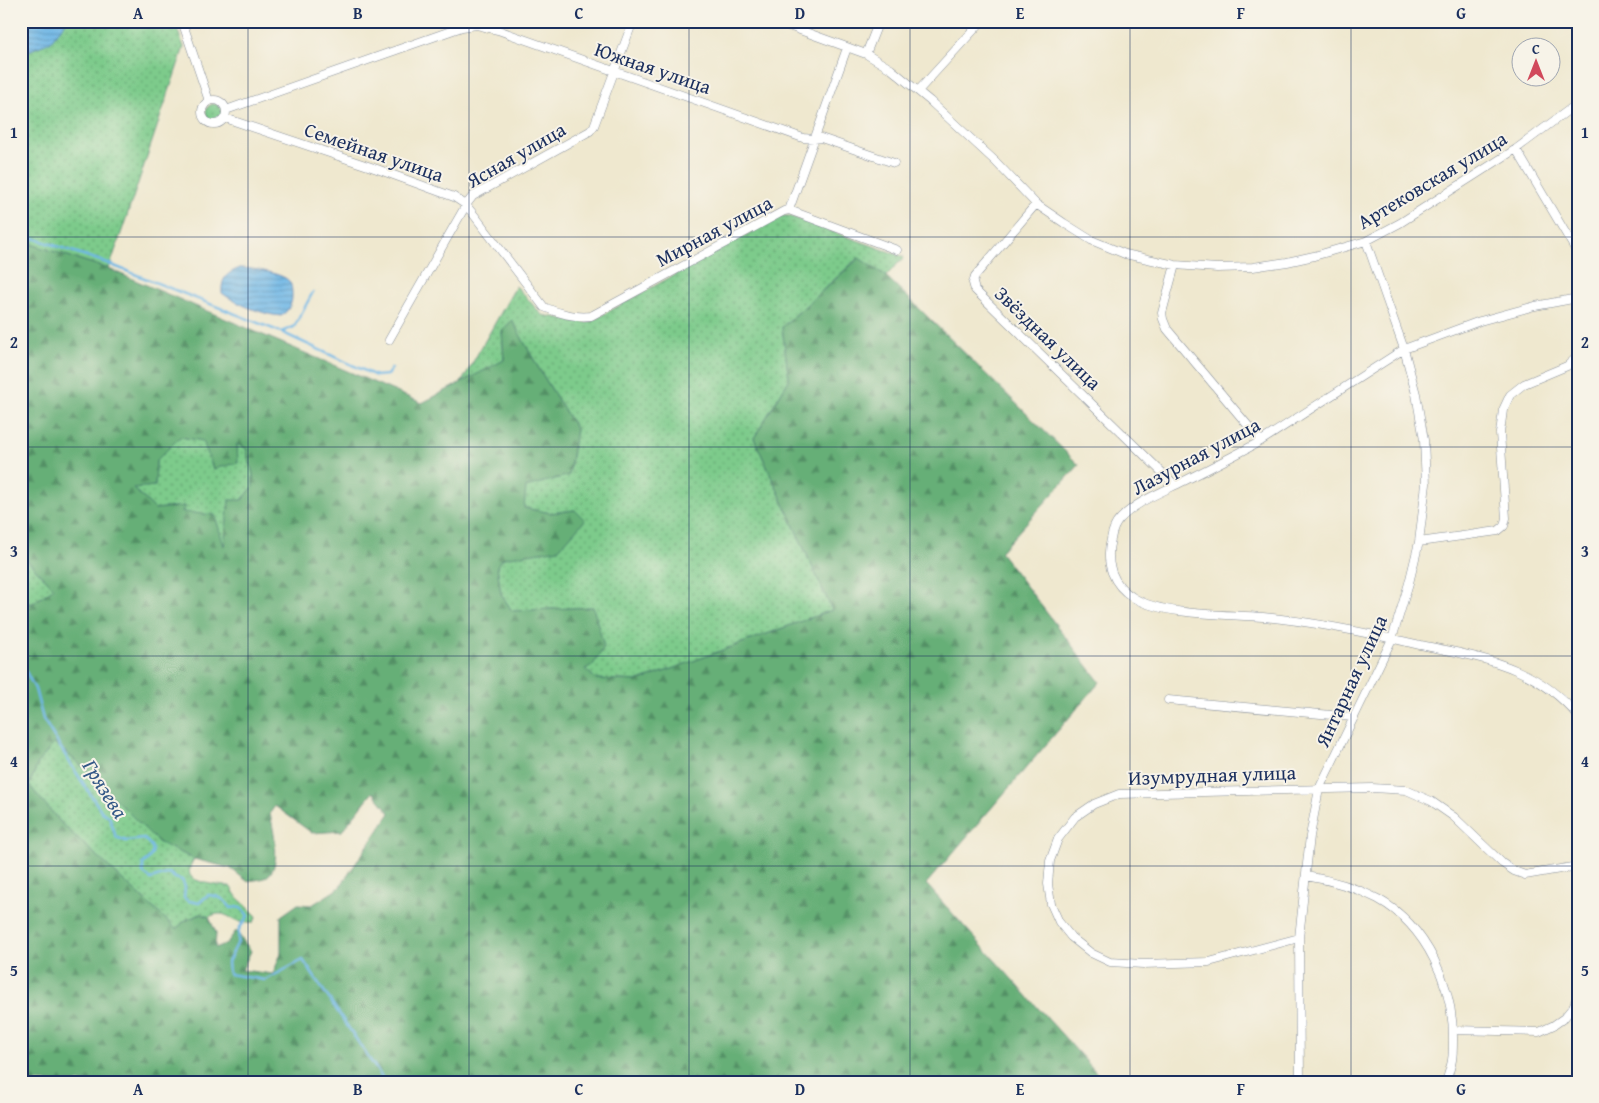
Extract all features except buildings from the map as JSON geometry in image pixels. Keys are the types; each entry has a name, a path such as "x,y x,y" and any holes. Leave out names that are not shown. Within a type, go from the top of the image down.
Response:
{"street":[{"name":"Ясная улица","path":"389,340 466,205 473,196 590,132 594,126 633,21"},
{"name":"Артековская улица","path":"774,21 866,54 891,69 918,91 995,162 1036,204 1091,240 1125,254 1175,265 1217,268 1253,267 1314,256 1366,241 1400,223 1516,150 1578,103"},
{"path":"866,54 879,21"},
{"path":"918,91 982,21"},
{"path":"183,22 209,101"},
{"name":"Южная улица","path":"226,114 462,27 477,25 498,30 802,138 821,138 894,163"},
{"name":"Мирная улица","path":"513,265 544,306 551,310 578,316 591,316 789,210 847,48"},
{"path":"209,101 218,101 222,102 226,114 223,121 215,125 205,120 202,110 209,101"},
{"name":"Семейная улица","path":"226,114 454,197 466,205 513,265"},
{"path":"1516,150 1578,254"},
{"name":"Звёздная улица","path":"1036,204 975,276 973,282 975,290 1176,485"},
{"path":"789,210 897,250"},
{"name":"Янтарная улица","path":"1300,1082 1299,938 1310,836 1319,789 1392,638 1420,542 1426,484 1424,440 1416,394 1404,349 1366,241"},
{"path":"1175,265 1162,319 1167,329 1262,441"},
{"name":"Лазурная улица","path":"1578,298 1535,306 1480,320 1404,349 1262,441 1134,506 1118,521 1112,533 1108,559 1110,572 1123,590 1134,598 1150,605 1182,612 1266,618 1331,626 1468,655 1518,671 1560,697 1578,716"},
{"path":"1420,542 1498,532 1504,526 1506,518 1500,433 1503,410 1510,395 1524,384 1567,366 1578,356"},
{"path":"1168,700 1353,717"},
{"name":"Изумрудная улица","path":"1299,938 1209,962 1143,964 1110,962 1091,953 1071,937 1059,922 1051,904 1048,884 1050,861 1058,838 1075,817 1094,804 1119,794 1372,788 1406,790 1431,801 1454,817 1502,863 1514,871 1525,875 1539,874 1578,866"},
{"path":"1306,876 1350,887 1379,900 1402,917 1424,941 1439,967 1449,999 1453,1030 1452,1059 1446,1082"},
{"path":"1453,1030 1539,1032 1564,1018 1573,1007 1578,994"}],"green space":[{"path":"65,21 174,21 184,47 109,269 21,241 21,54 50,42"},
{"path":"214,104 220,106 222,112 220,118 214,120 208,118 206,112 208,106"},
{"path":"780,216 789,216 904,257 886,276 858,258 782,327 789,380 754,438 832,610 639,681 596,679 585,669 593,607 512,611 501,594 497,566 503,558 521,554 575,510 551,513 524,508 525,487 569,475 576,429 512,321 502,331 504,360 460,385 516,286 542,315 588,323"},
{"path":"21,241 109,269 422,403 504,360 502,331 512,320 539,369 576,429 569,475 526,487 524,508 551,513 575,510 585,520 559,549 503,558 497,566 501,594 512,611 593,607 604,647 593,665 585,669 596,679 639,681 832,610 754,438 789,380 782,327 859,258 886,276 1079,465 1000,552 1100,682 926,884 1105,1082 21,1082 21,600 32,604 54,588 21,554","holes":["180,437 203,441 213,469 238,463 237,444 246,448 253,474 253,487 242,500 229,500 224,546 215,515 182,512 185,506 155,509 133,488 155,486 156,461","55,743 83,767 158,842 194,859 230,868 247,881 266,877 274,865 276,847 270,813 275,806 312,833 342,831 373,792 390,813 339,888 312,905 298,904 281,916 281,953 273,974 242,970 251,951 236,931 226,944 215,948 216,933 209,917 201,914 186,920 176,929 62,824 29,785 39,761"]},
{"path":"180,437 237,444 246,448 253,474 253,487 242,500 224,548 182,512 185,506 155,509 132,487 155,486 156,461"},
{"path":"21,554 54,588 32,604 21,600"},
{"path":"54,743 83,767 158,842 194,859 189,871 192,878 208,884 230,886 237,897 257,916 254,922 241,922 223,914 209,917 201,914 186,920 176,929 62,824 29,785 39,761"}],"water":[{"path":"21,21 66,22 50,42 21,54"},
{"path":"240,268 273,273 289,281 292,288 292,299 286,312 281,316 259,311 242,305 222,293 226,277"}],"waterway":[{"path":"21,234 104,262 281,332 376,376 387,375 392,368"},
{"path":"281,332 294,327 313,292"},
{"name":"Грязева","path":"21,662 35,689 43,719 102,812 109,816 116,837 126,841 144,839 151,846 152,854 143,864 143,873 151,879 169,873 175,878 182,880 185,887 184,898 189,901 199,903 208,895 216,896 224,900 231,908 237,907 243,909 246,913 248,916 239,929 238,942 228,962 229,974 265,980 303,960 385,1082"}]}
